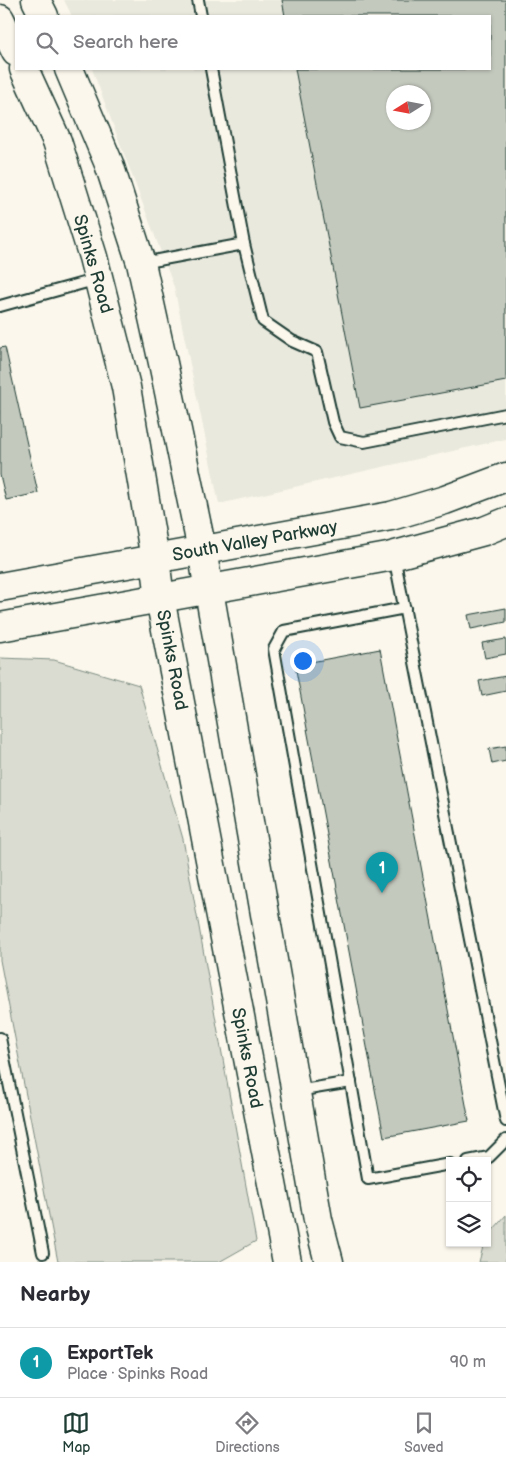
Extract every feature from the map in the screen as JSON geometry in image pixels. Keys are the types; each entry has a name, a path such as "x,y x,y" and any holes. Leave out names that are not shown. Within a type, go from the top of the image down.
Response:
{"main road":[{"path":"36,0 44,15"},
{"path":"0,20 15,50"},
{"name":"Spinks Road","path":"24,70 57,141 99,279 126,387 160,598 287,1262"},
{"path":"69,70 109,164 141,263 202,550 318,1220 329,1262"},
{"name":"South Valley Parkway","path":"0,587 391,516 445,500 506,477"},
{"path":"0,627 394,555 484,531 506,522"},
{"path":"255,1099 296,1092"}],"lane":[{"path":"198,0 201,15"},
{"path":"211,70 244,244 263,320 292,341 317,352 333,422 340,437 364,442 506,414"},
{"path":"141,263 244,244"},
{"path":"0,306 99,279"},
{"path":"394,555 506,1121"},
{"path":"405,608 284,631 274,649 368,1179 446,1165"},
{"path":"0,1038 43,1253"},
{"path":"296,1092 351,1082"},
{"path":"488,1157 506,1140"}],"shaded area":[{"path":"64,0 506,0 506,439 219,504 174,287 92,70 491,70 491,15 72,15"},
{"path":"0,658 54,660 139,685 183,839 256,1241 219,1262 58,1262 0,960"},
{"path":"506,1215 506,1262 479,1262 483,1247 491,1247 491,1232"}],"building":[{"path":"282,0 506,0 506,381 360,408 295,70 491,70 491,15 285,15"},
{"path":"5,347 38,493 6,500 0,475 0,348"},
{"path":"506,608 506,622 471,629 468,615"},
{"path":"506,639 506,654 485,658 482,643"},
{"path":"380,649 469,1121 384,1137 295,665"},
{"path":"506,676 506,691 482,696 479,681"},
{"path":"506,746 506,761 492,764 489,749"}],"place":[{"name":"ExportTek","path":"382,893"}]}
